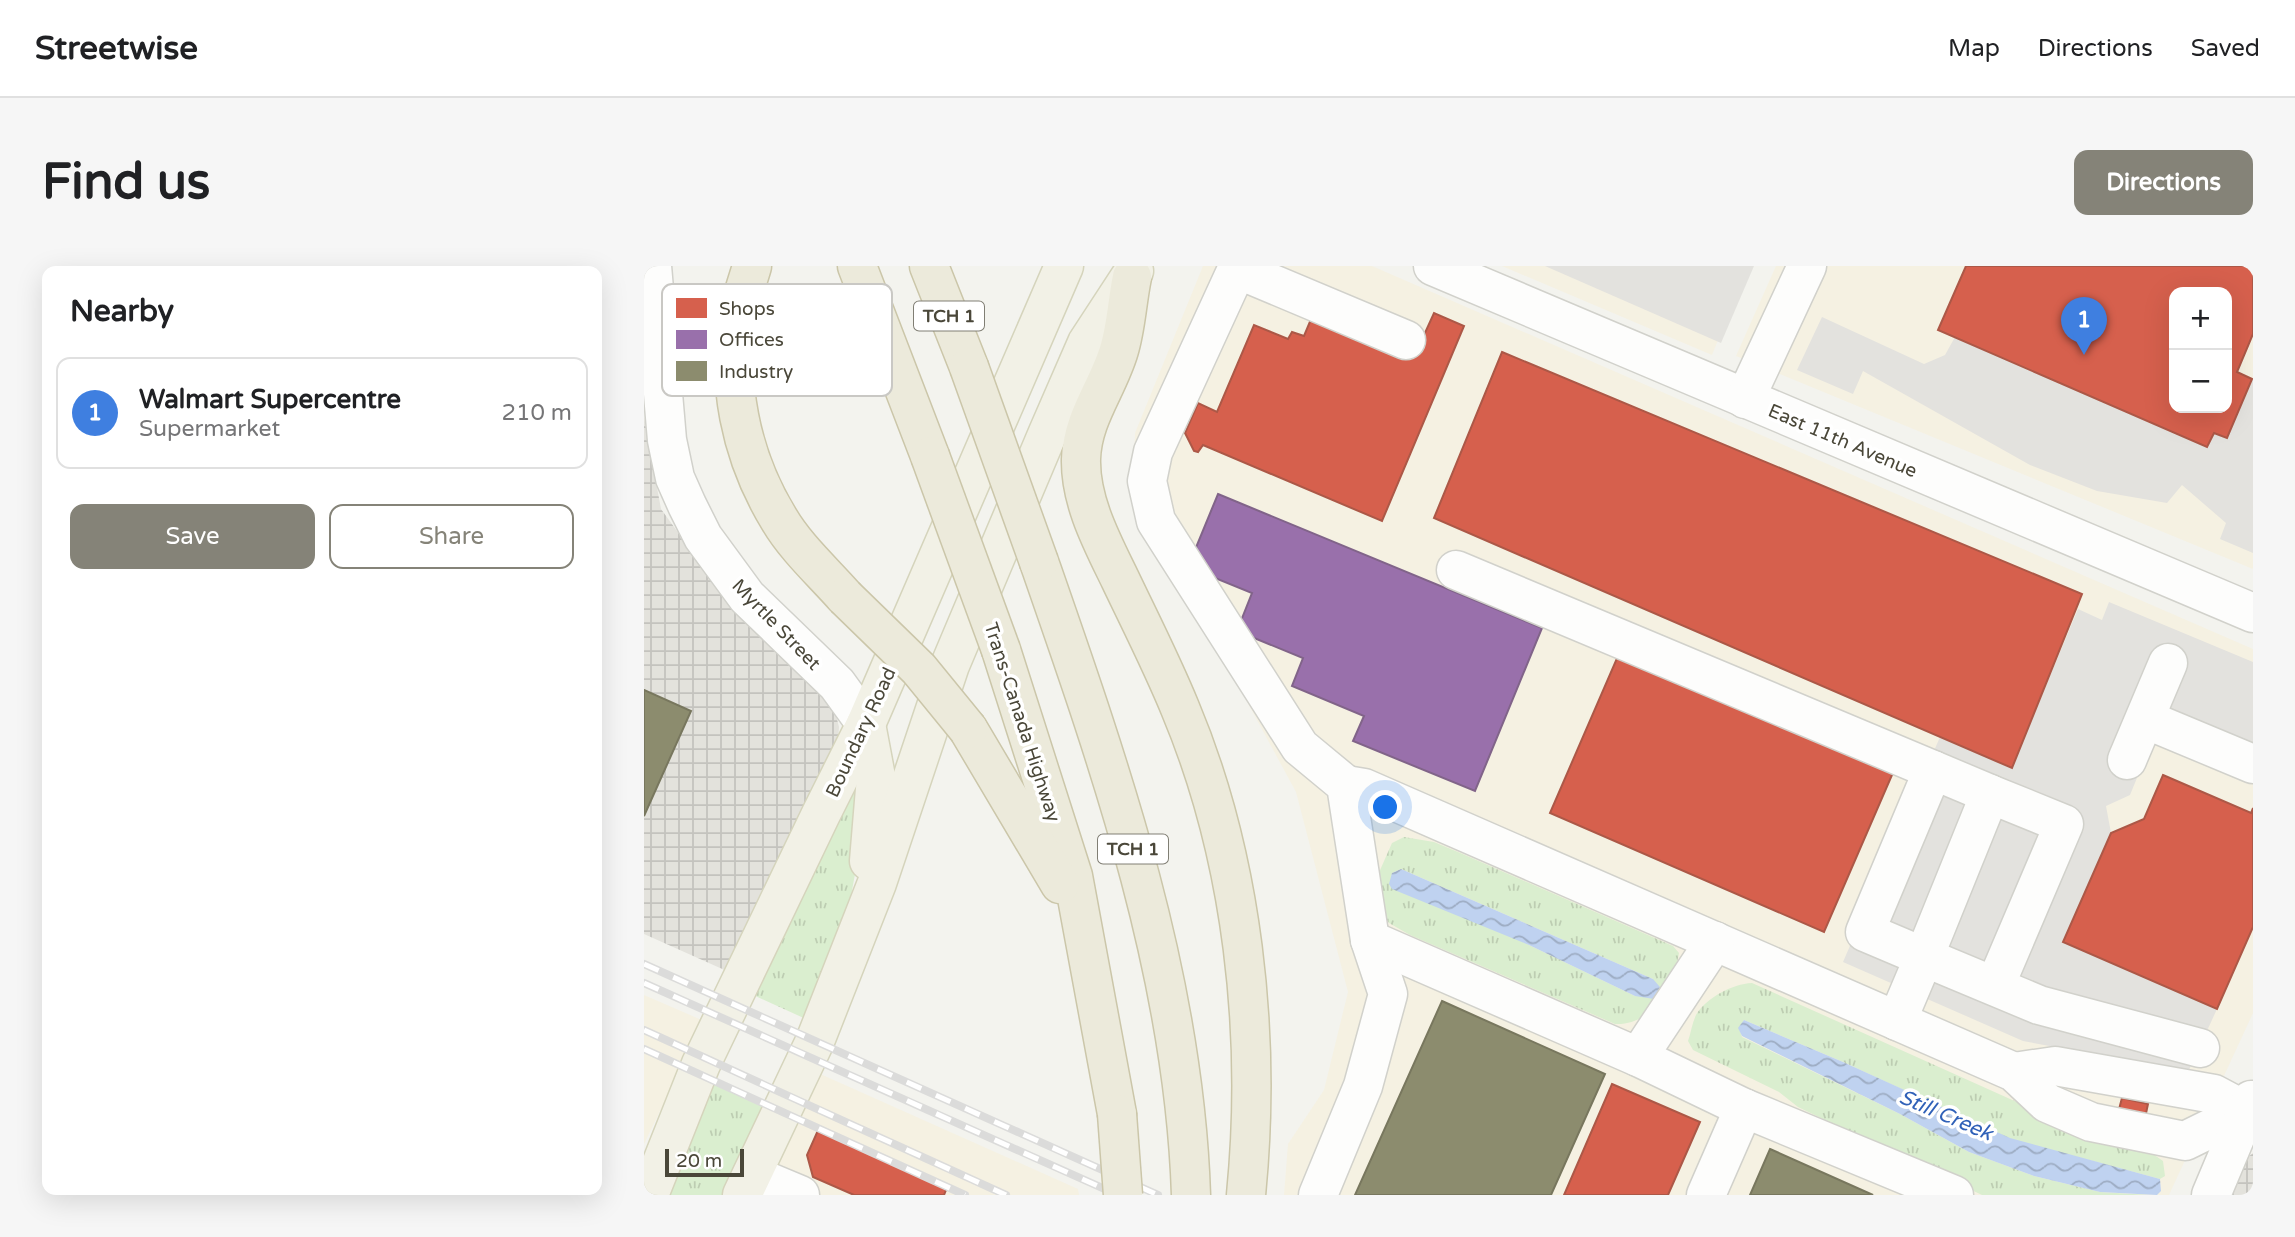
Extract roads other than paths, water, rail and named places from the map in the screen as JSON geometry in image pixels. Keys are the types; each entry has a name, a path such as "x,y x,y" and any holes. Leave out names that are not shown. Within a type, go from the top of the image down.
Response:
{"highway":[{"path":"747,284 752,266"},
{"name":"Trans-Canada Highway","path":"857,266 864,284"},
{"name":"TCH 1","path":"929,266 969,367 1039,562 1106,757 1139,867 1178,1049 1190,1146 1191,1195"},
{"path":"1134,272 1119,350 1086,423 1081,459 1084,485 1096,525 1181,708 1206,777 1226,852 1247,971 1251,1070 1247,1184"},
{"name":"Trans-Canada Highway","path":"892,357 1001,650 1073,876 1117,1114 1123,1195"},
{"path":"737,396 738,415 753,466 779,520 845,597 919,669 968,729 1081,918"}],"main road":[{"name":"Boundary Road","path":"649,1195 701,1064 866,724 1064,266"},
{"path":"747,1185 815,1041 877,883 950,665 1087,343 1134,272"},
{"path":"866,724 876,777 869,862 877,883"}],"street":[{"name":"East 11th Avenue","path":"1433,266 2253,613"},
{"path":"1745,398 1807,266"},
{"path":"1406,340 1237,269 1153,453 1147,481 1156,521 1300,747 1346,785 1364,788 2014,1072 2047,1103 2091,1122 2185,1141 2251,1106"},
{"name":"Myrtle Street","path":"653,270 662,379"},
{"name":"Myrtle Street","path":"663,396 667,440 676,478 703,537 747,597 837,684 866,724"},
{"path":"1455,570 2064,824 1995,986"},
{"path":"2127,760 2168,663"},
{"path":"2145,719 2253,764"},
{"path":"1933,770 1865,932 2039,1004 2200,1048"},
{"path":"1318,1195 1363,1086 1388,994 1370,940 1346,785"},
{"path":"1897,1021 1990,794"},
{"path":"1370,940 1638,1057 1744,1108 1954,1195"},
{"path":"1638,1057 1715,941"},
{"path":"2014,1072 2055,1066 2214,1094 2251,1106"},
{"path":"2211,1195 2251,1106"},
{"path":"1706,1195 1744,1108"},
{"path":"747,1185 800,1195"}],"water":[{"path":"1401,869 1653,979 1660,987 1659,993 1654,999 1635,996 1529,945 1392,889 1389,884 1392,873"},
{"name":"Still Creek","path":"1744,1020 2010,1138 2160,1179 2161,1191 2157,1195 2100,1192 2034,1176 1969,1152 1900,1114 1742,1036 1738,1028"}],"railway":[{"path":"644,964 1158,1195"},
{"path":"644,983 1118,1195"},
{"path":"644,1030 1006,1195"},
{"path":"644,1049 965,1195"}],"place":[{"name":"Walmart Supercentre","path":"2084,355"}]}
